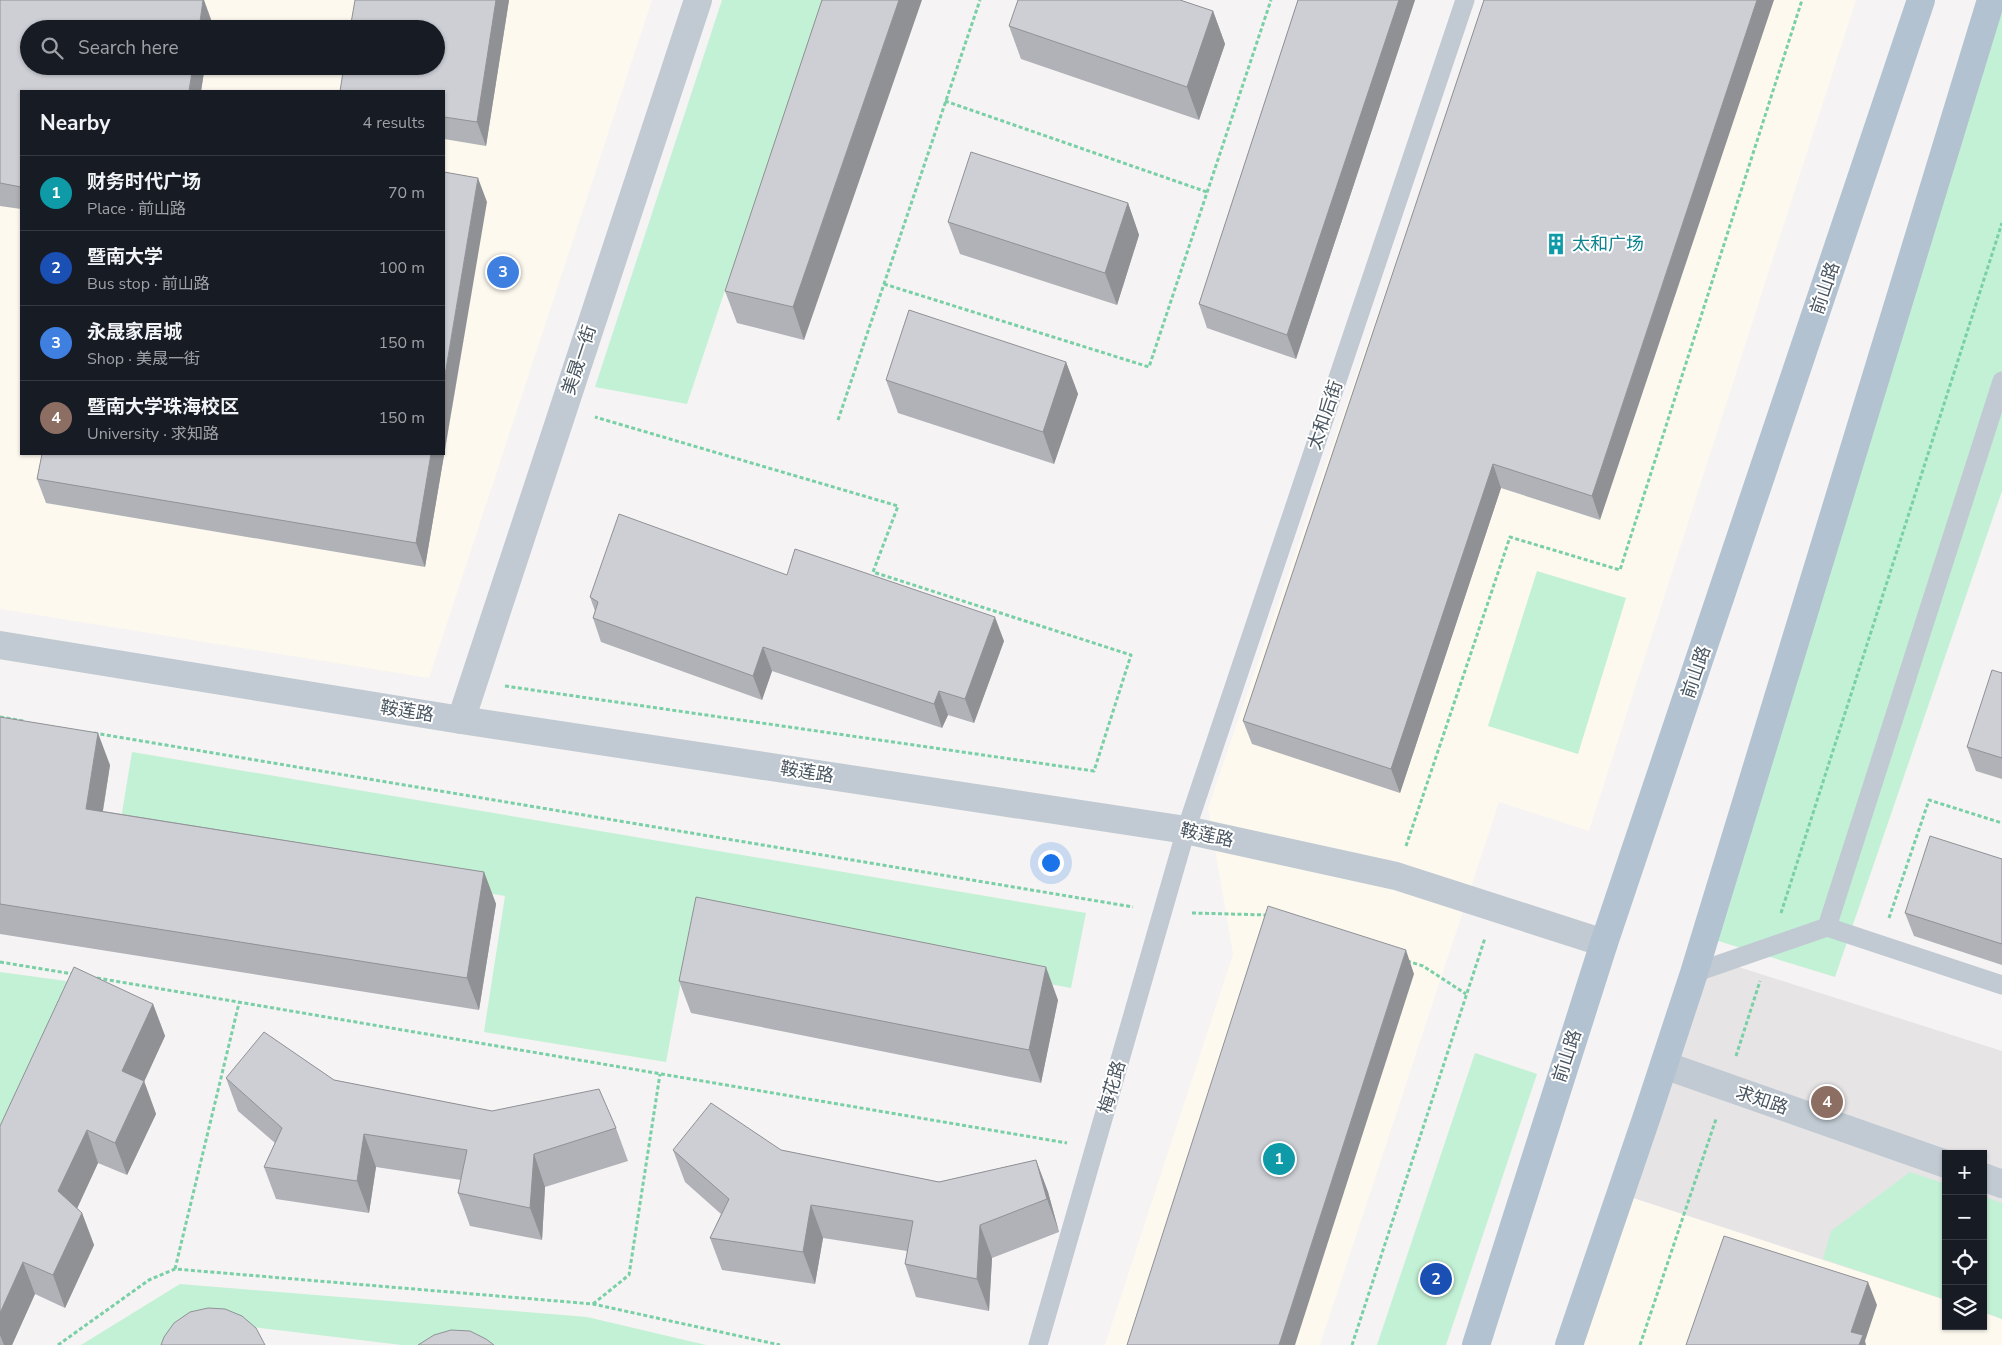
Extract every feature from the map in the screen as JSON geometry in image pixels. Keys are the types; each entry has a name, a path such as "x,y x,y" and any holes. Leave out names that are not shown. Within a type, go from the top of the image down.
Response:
{"main road":[{"name":"前山路","path":"1476,1345 1604,943 1921,0"},
{"path":"1568,1345 1694,973 1991,0"}],"street":[{"name":"美晟一街","path":"461,720 698,0"},
{"name":"鞍莲路","path":"0,645 461,720 1186,830 1396,876 1604,943"},
{"name":"求知路","path":"1664,1065 1942,1163"},
{"path":"1987,1178 2002,1184"}],"lane":[{"name":"太和后街","path":"1186,830 1465,0"},
{"path":"1827,927 2002,381"},
{"name":"梅花路","path":"1038,1345 1186,830"},
{"path":"1694,973 1827,927 2002,985"}],"path":[{"path":"838,420 980,0"},
{"path":"884,284 1149,367 1271,0"},
{"path":"1396,876 1510,537 1620,570 1802,0"},
{"path":"945,102 1207,192"},
{"path":"1640,1345 1726,1087 2002,223"},
{"path":"474,682 1094,771 1131,655 874,572 898,506 564,407"},
{"path":"0,717 30,722"},
{"path":"89,732 1162,912 1276,915"},
{"path":"1880,945 1928,800 2002,823"},
{"path":"1352,1345 1495,907"},
{"path":"1405,960 1423,966 1466,994"},
{"path":"0,962 77,975"},
{"path":"96,978 1095,1147"},
{"path":"175,1269 239,1003"},
{"path":"594,1304 628,1275 660,1074"},
{"path":"58,1345 149,1280 175,1269 594,1304 780,1345"}],"shaded area":[{"path":"0,0 652,0 429,678 0,609"},
{"path":"1485,0 1856,0 1589,831 1499,802 1320,1345 1105,1345 1233,954 1208,808"},
{"path":"1701,955 2002,1051 2002,1319 1987,1313 1987,1150 1942,1150 1942,1299 1621,1194"},
{"path":"1621,1194 1942,1299 1942,1330 1987,1330 1987,1313 2002,1319 2002,1345 1569,1345"}],"green space":[{"path":"722,0 822,0 687,404 595,387"},
{"path":"2002,1 2002,491 1835,977 1715,940"},
{"path":"1537,571 1626,598 1578,754 1488,726"},
{"path":"132,752 1086,913 1071,988 693,917 666,1062 484,1032 505,896 119,831"},
{"path":"0,972 81,983 0,1160"},
{"path":"1475,1053 1537,1074 1446,1345 1377,1345"},
{"path":"1910,1172 1942,1183 1942,1299 1823,1259 1831,1231"},
{"path":"1987,1197 2002,1203 2002,1319 1987,1313"},
{"path":"180,1284 587,1317 706,1345 402,1345 244,1326 176,1345 81,1345"}],"building":[{"path":"0,0 203,0 200,20 20,20 20,75 192,75 189,90 20,90 20,187 0,183"},
{"path":"355,0 496,0 477,122 445,117 445,90 340,90 343,75 445,75 445,20 352,20"},
{"path":"822,0 899,0 793,307 725,291"},
{"path":"1018,0 1180,0 1213,11 1187,87 1009,26"},
{"path":"1298,0 1399,0 1287,335 1199,304"},
{"name":"太和广场","path":"1484,0 1757,0 1592,496 1493,464 1391,769 1243,721"},
{"path":"971,152 1128,203 1105,273 948,222"},
{"path":"445,172 478,178 445,375"},
{"path":"909,310 1066,362 1043,432 886,380"},
{"path":"42,455 431,455 416,543 37,479"},
{"path":"619,514 787,575 795,549 995,617 965,699 939,691 934,704 763,647 753,676 593,618 598,602 590,597"},
{"path":"1992,670 2002,673 2002,758 1967,747"},
{"path":"0,717 98,733 86,809 484,872 467,978 0,904"},
{"path":"1930,836 2002,859 2002,944 1905,913"},
{"path":"696,897 1046,967 1029,1050 679,981"},
{"path":"1268,906 1406,950 1279,1345 1127,1345"},
{"path":"74,967 153,1004 122,1071 144,1081 115,1143 87,1130 58,1191 82,1213 53,1275 23,1262 0,1313 0,1126"},
{"path":"264,1032 334,1080 492,1111 599,1089 616,1128 534,1154 530,1208 458,1193 467,1150 364,1134 357,1181 264,1167 282,1128 226,1078"},
{"path":"711,1103 781,1150 939,1182 1036,1160 1047,1199 980,1225 977,1279 905,1264 913,1221 811,1205 803,1252 710,1238 729,1199 673,1150"},
{"path":"1724,1236 1868,1282 1851,1332 1863,1335 1859,1345 1686,1345"},
{"path":"208,1308 225,1309 242,1316 256,1328 265,1345 161,1345 174,1323 190,1312"},
{"path":"451,1330 470,1331 494,1345 418,1345 434,1335"}],"place":[{"name":"太和广场","path":"1556,244"},
{"name":"永晟家居城","path":"503,272"},
{"name":"暨南大学珠海校区","path":"1827,1102"},
{"name":"财务时代广场","path":"1279,1159"},
{"name":"暨南大学","path":"1436,1279"}]}
